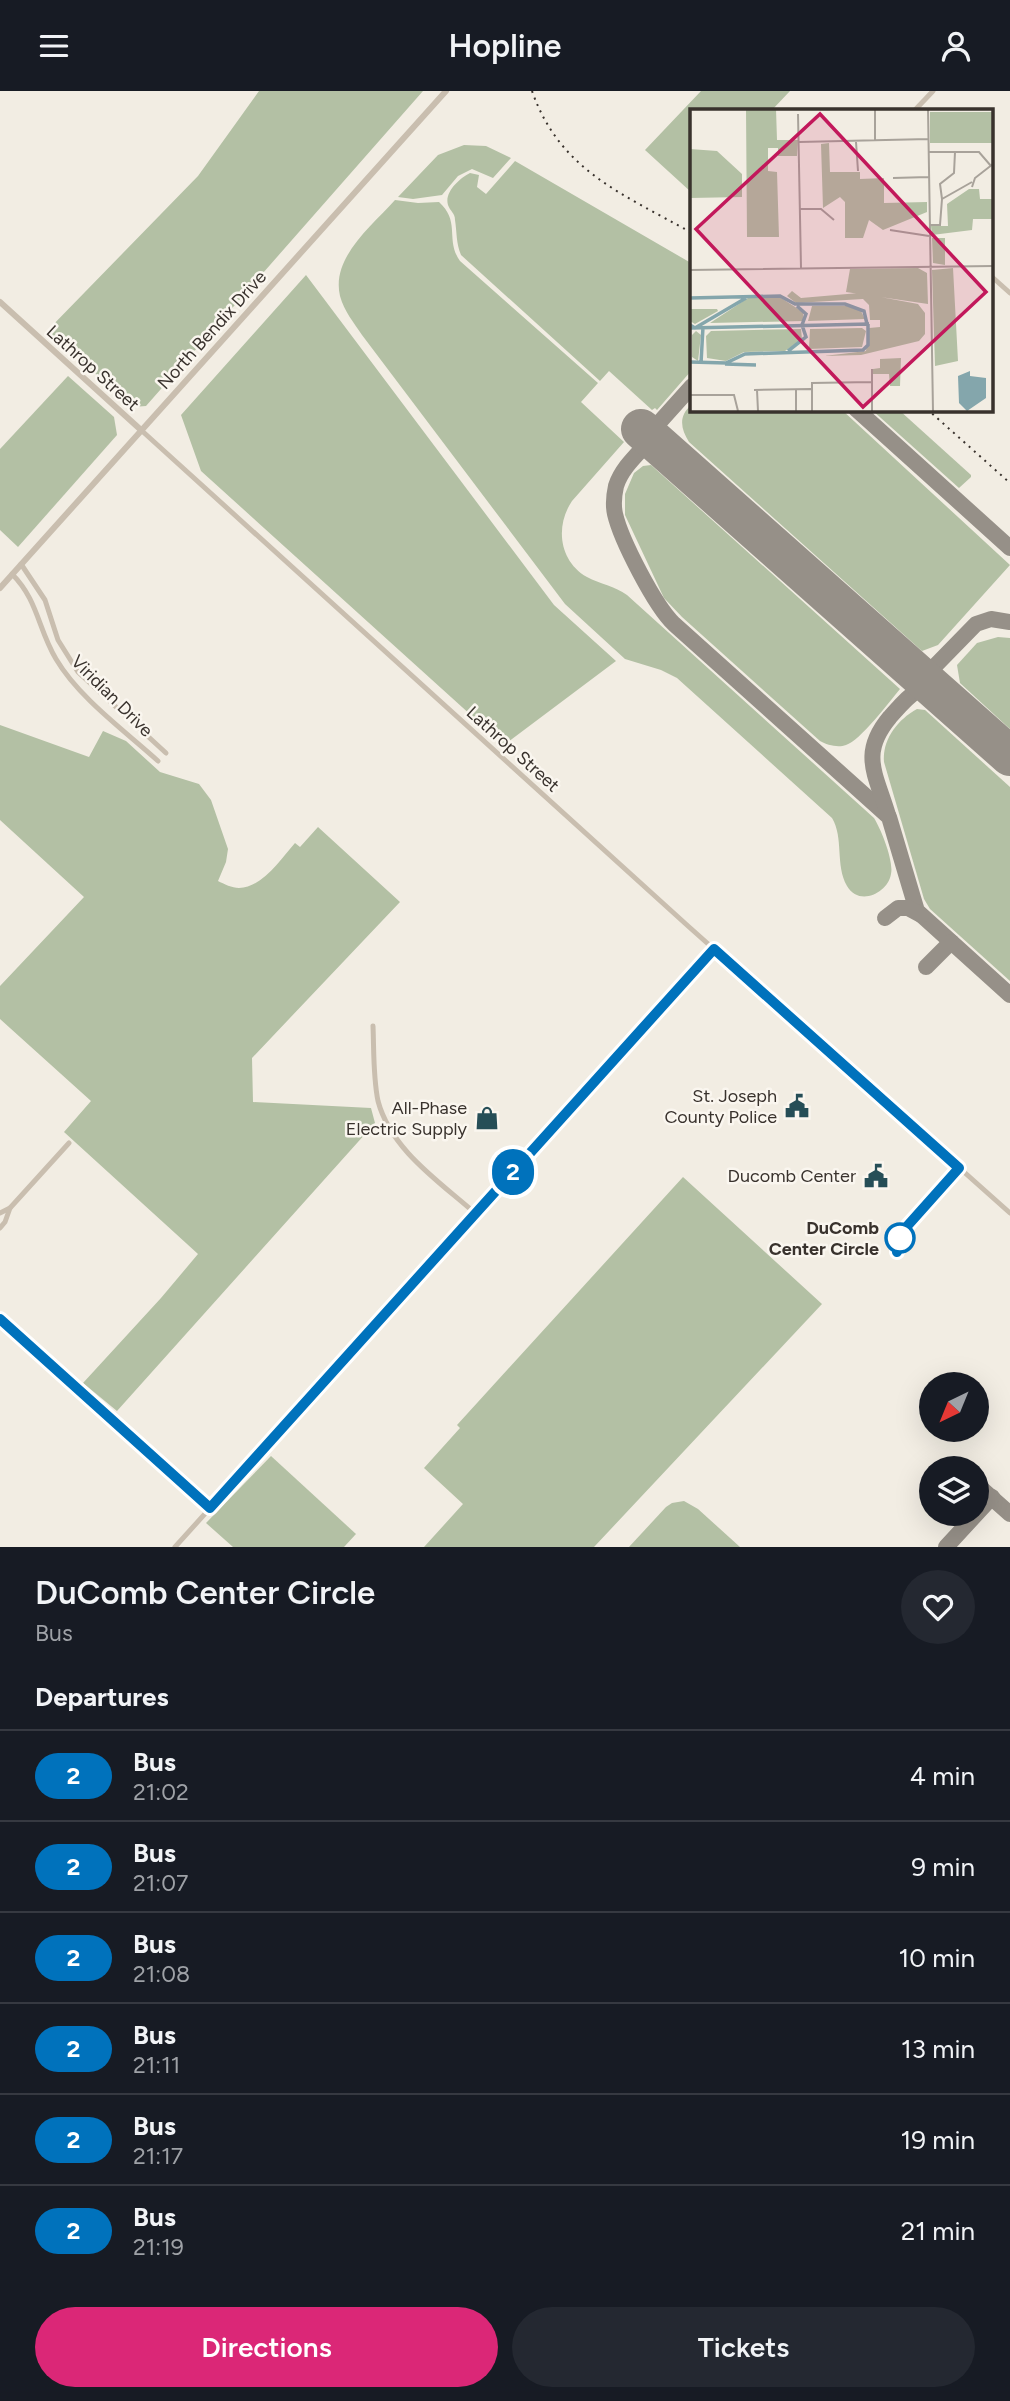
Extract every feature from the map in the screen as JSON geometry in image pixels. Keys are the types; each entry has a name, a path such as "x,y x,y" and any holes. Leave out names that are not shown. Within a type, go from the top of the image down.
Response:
{"street":[{"name":"North Bendix Drive","path":"0,588 446,91"},
{"path":"916,109 933,91"},
{"path":"992,277 1010,293"},
{"name":"Lathrop Street","path":"0,302 714,949 1010,1213"},
{"name":"Viridian Drive","path":"21,565 41,593 58,640 78,672 166,753"},
{"name":"Viridian Drive","path":"12,574 28,592 48,645 64,671 85,695 158,761"},
{"path":"175,1547 714,949"},
{"path":"373,1025 378,1097 388,1127 410,1155 476,1214"},
{"path":"0,1213 10,1208 69,1143"},
{"path":"0,1228 10,1208"},
{"path":"0,1319 210,1508"}],"green space":[{"path":"259,91 423,91 146,406 133,407 47,331 198,176"},
{"path":"701,91 790,91 773,109 690,109 690,191 645,150"},
{"path":"464,145 486,146 511,158 493,178 472,169 458,176 442,195 413,199 398,197 438,155"},
{"path":"515,161 690,262 690,372 657,410 652,410 609,371 600,381 461,255 455,218 448,205 448,195 458,182 470,173 479,175 477,187 486,194"},
{"path":"395,200 439,202 449,217 453,246 460,261 598,383 581,402 624,442 572,501 567,511 562,532 565,553 570,562 587,577 627,595 874,818 891,861 889,881 879,892 859,896 847,886 841,869 838,834 832,818 677,678 625,659 565,604 362,335 340,296 342,268 356,243"},
{"path":"306,275 554,605 616,661 504,745 201,471 181,415"},
{"path":"68,376 114,417 117,435 18,547 0,530 0,449"},
{"path":"690,406 690,411 843,411 1010,565 938,645 922,651 689,442 682,423"},
{"path":"873,411 900,411 971,475 959,488"},
{"path":"651,465 900,689 852,742 836,746 820,741 664,598 625,515 625,494 634,473 643,466"},
{"path":"998,637 1010,638 1010,729 960,683 957,665 977,643"},
{"path":"917,709 925,710 1010,787 1010,981 930,909 924,899 884,762 888,738 892,731"},
{"path":"0,725 89,757 103,731 126,741 160,772 199,784 211,800 228,849 218,881 225,885 239,888 256,883 295,843 300,847 318,827 400,902 252,1058 253,1102 371,1108 375,1123 117,1411 83,1383 198,1254 64,1132 91,1101 0,1019 0,986 84,897 0,820"},
{"path":"683,1177 822,1304 594,1547 424,1547 463,1504 424,1468 460,1428 457,1425"},
{"path":"271,1456 356,1534 344,1547 233,1547 206,1523"},
{"path":"684,1501 698,1509 740,1547 629,1547 666,1507"}],"taxiway":[{"path":"648,435 690,388"},
{"path":"858,411 1010,548"},
{"path":"652,438 622,473 616,486 614,504 624,540 658,603 674,624 889,817 917,911 1010,995"},
{"path":"942,695 933,679 933,668 976,624 991,619 1010,622"},
{"path":"888,815 873,765 875,742 890,717 918,690 942,695"},
{"path":"885,918 898,908 908,908 921,915"},
{"path":"926,967 951,942"},
{"path":"989,1495 1010,1514"},
{"path":"946,1547 992,1497"}],"runway":[{"path":"641,429 1010,756"}],"railway":[{"path":"532,91 544,118 559,141 577,161 618,192 690,232"},
{"path":"929,411 1010,483"}],"bus line":[{"name":"2","path":"0,1319 210,1508 714,949 959,1168 901,1233 897,1252"}],"place":[{"name":"St. Joseph County Police","path":"797,1106"},
{"name":"All-Phase Electric Supply","path":"487,1118"},
{"name":"Ducomb Center","path":"876,1176"},
{"name":"DuComb Center Circle","path":"900,1238"}]}
